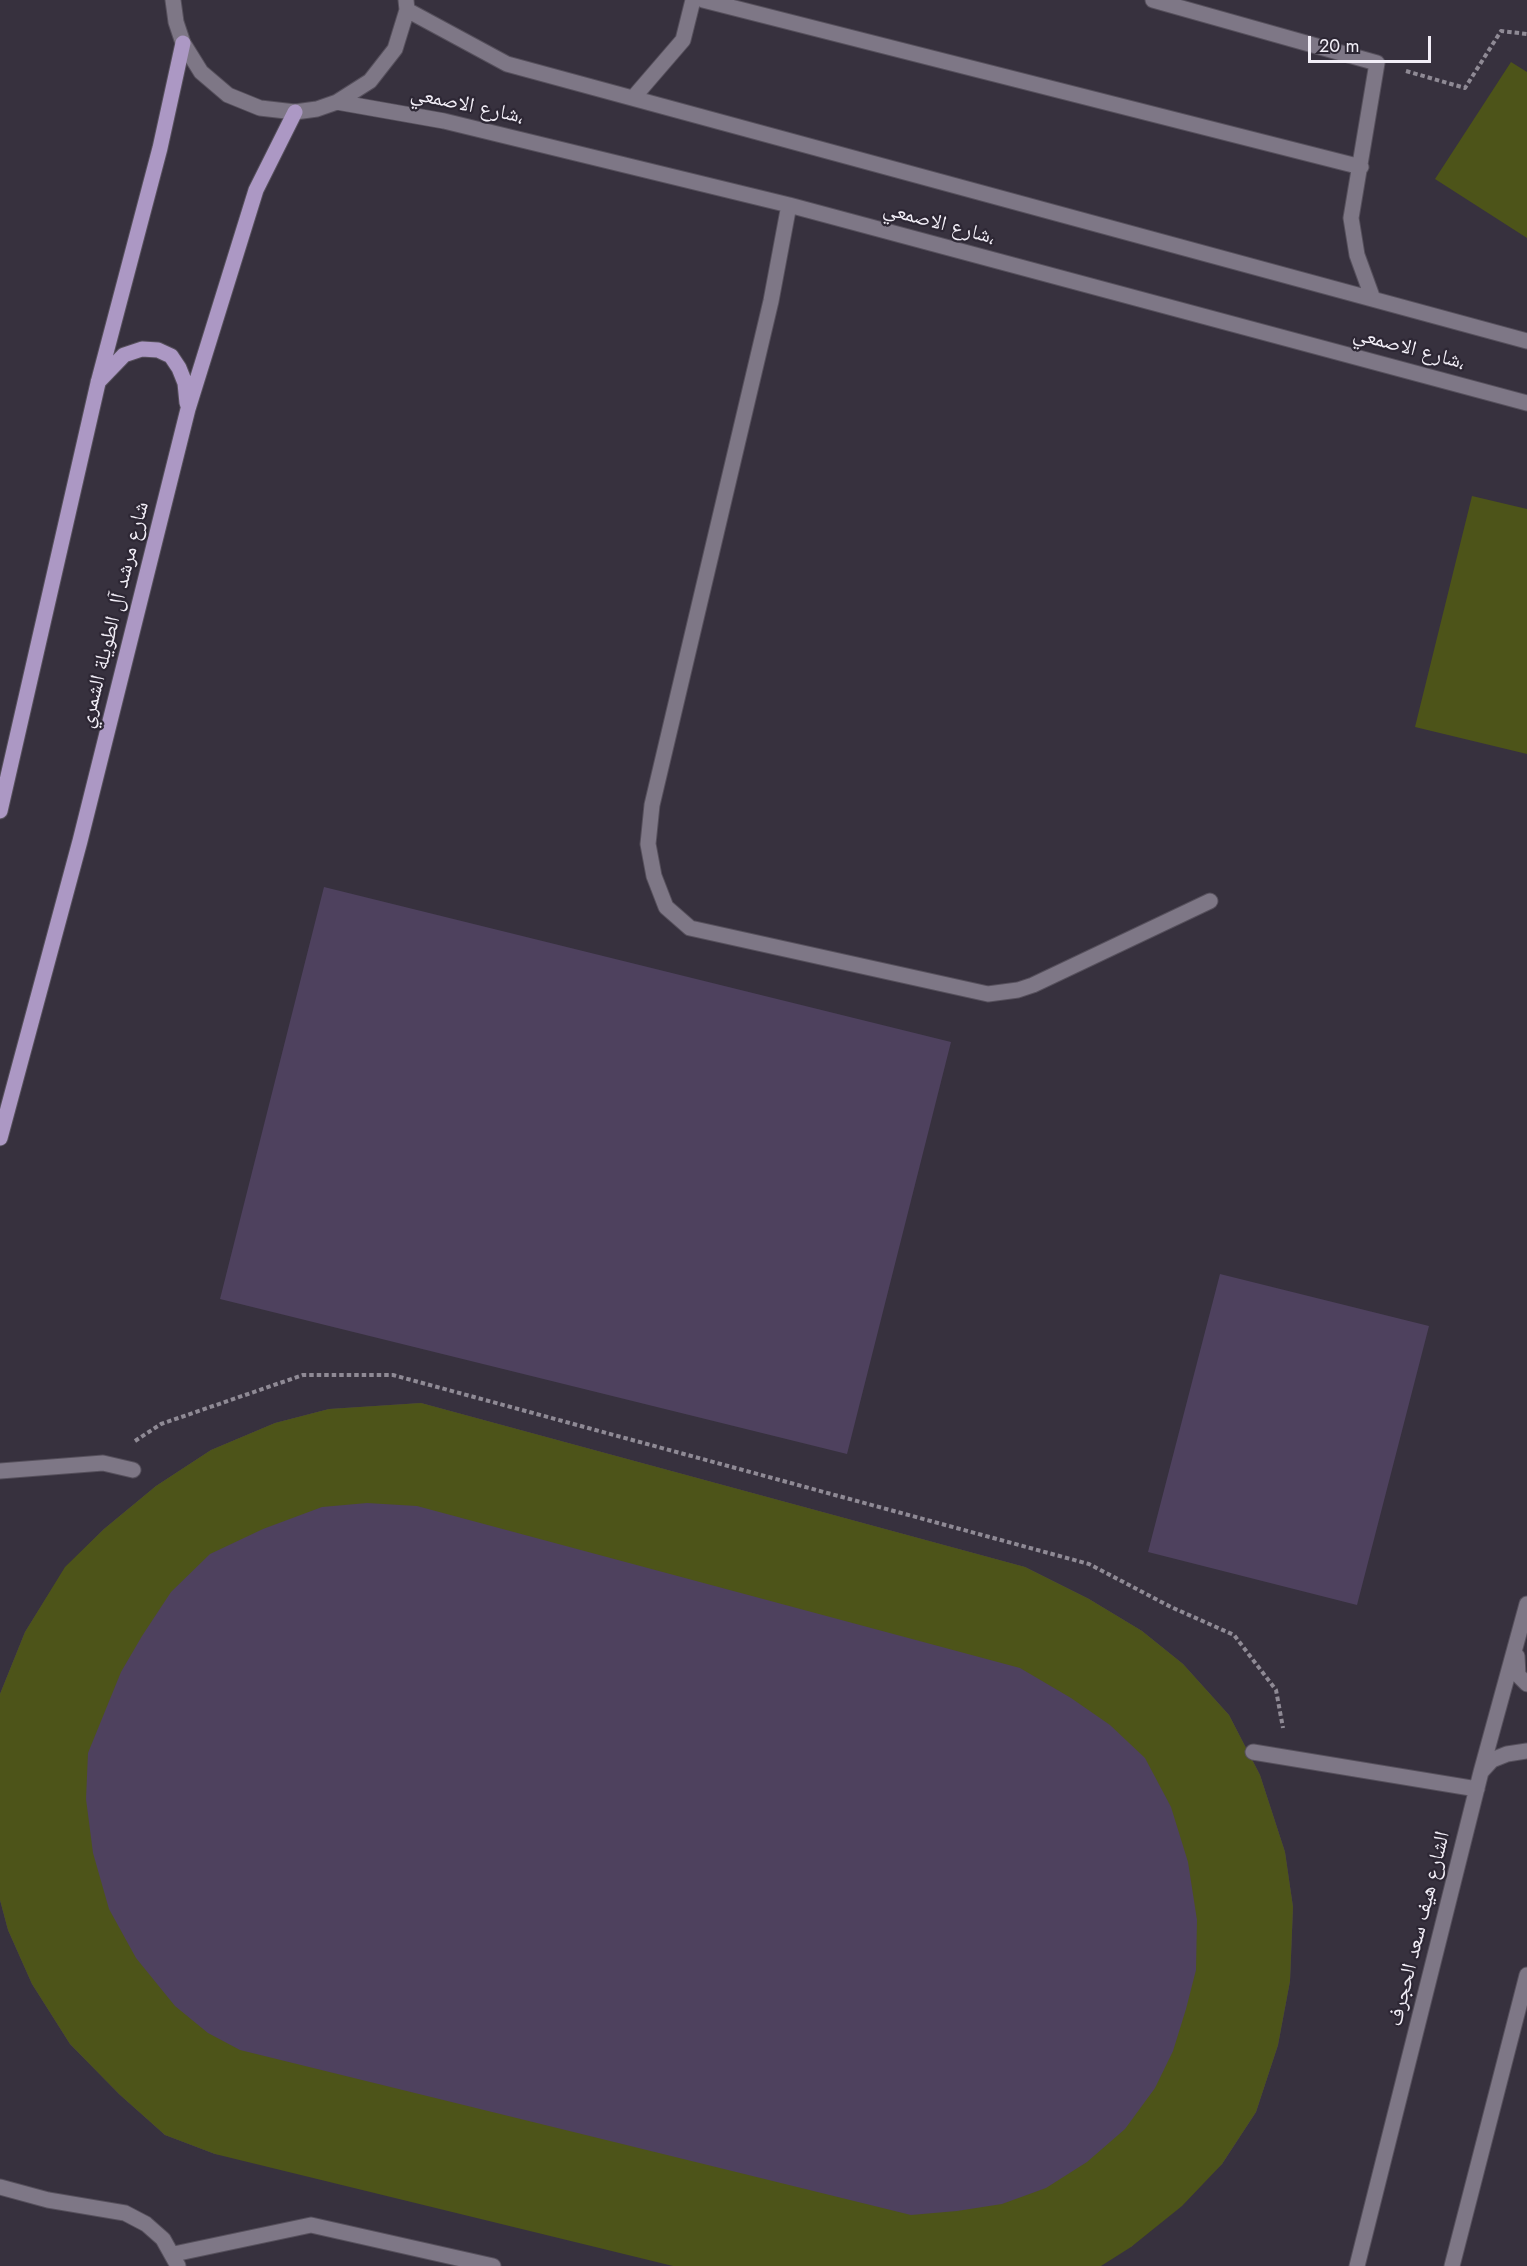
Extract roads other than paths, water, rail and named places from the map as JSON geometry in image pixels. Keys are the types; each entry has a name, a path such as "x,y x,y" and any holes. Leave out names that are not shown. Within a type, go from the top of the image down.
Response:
{"main road":[{"path":"0,811 98,383 160,147 183,43"},
{"name":"شارع مرشد آل الطويلة الشمري","path":"0,1138 80,841 188,409 256,190 295,112"},
{"path":"98,383 124,356 142,349 158,350 171,356 179,368 185,383 188,409"}],"street":[{"path":"173,0 176,22 183,43 201,72 228,95 260,108 295,112 317,109 337,102 370,81 395,49 407,5"},
{"path":"633,98 683,40 693,0"},
{"path":"703,0 1360,167"},
{"path":"1153,0 1377,63 1351,218 1357,255 1373,299"},
{"name":"شارع الاصمعي،","path":"407,5 507,64 1527,341"},
{"name":"شارع الاصمعي،","path":"337,102 444,121 789,206 1527,403"},
{"path":"789,206 771,301 652,805 648,844 654,876 666,907 690,928 988,994 1018,990 1033,985 1210,901"},
{"path":"0,1471 103,1463 133,1470"},
{"name":"الشارع هيف سعد الحجرف","path":"1357,2266 1481,1772 1527,1604"},
{"path":"1516,1647 1518,1675 1527,1684"},
{"path":"1481,1772 1492,1760 1507,1754 1527,1751"},
{"path":"1253,1752 1477,1788"},
{"path":"1452,2266 1527,1975"},
{"path":"0,2187 48,2200 125,2212 146,2224 163,2239 176,2260 311,2225 493,2266"}]}
